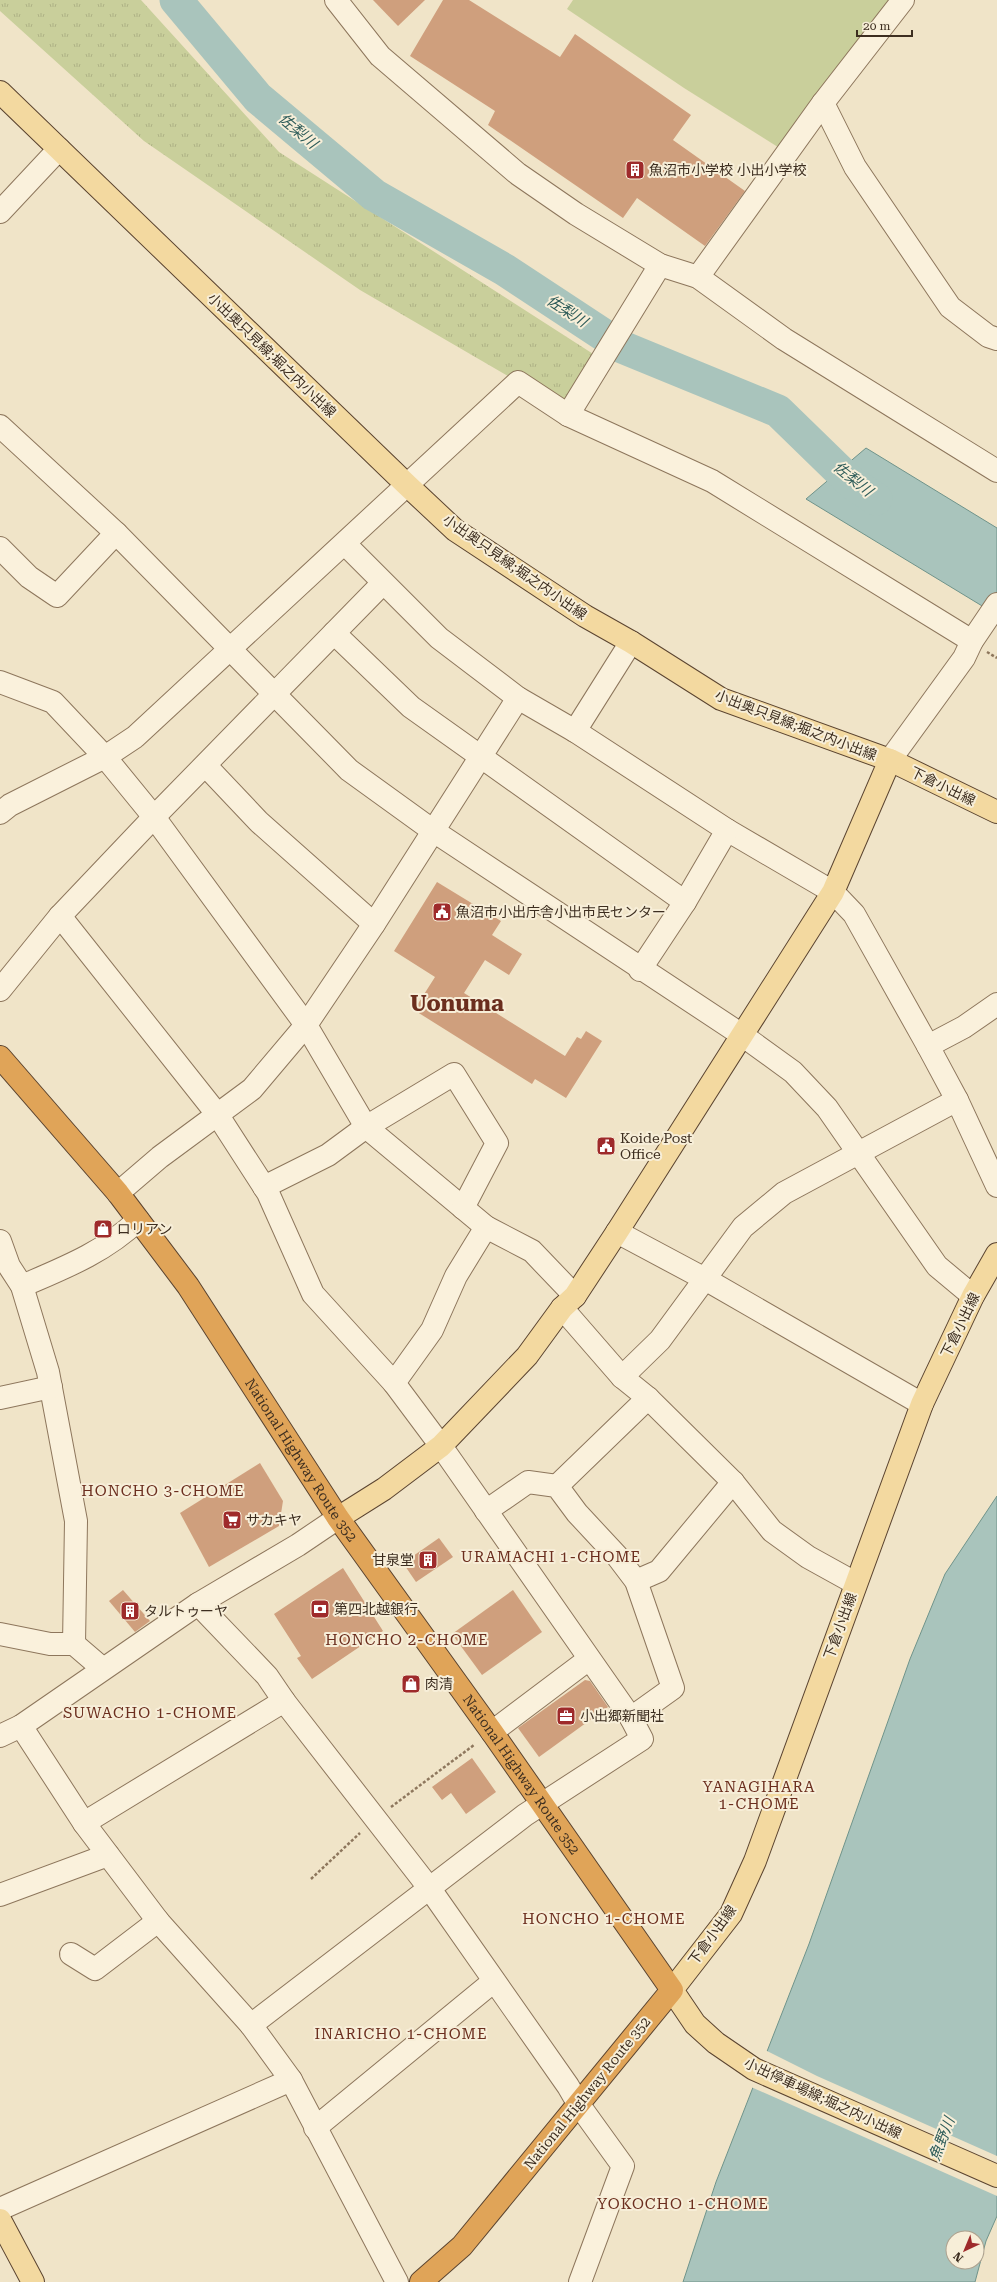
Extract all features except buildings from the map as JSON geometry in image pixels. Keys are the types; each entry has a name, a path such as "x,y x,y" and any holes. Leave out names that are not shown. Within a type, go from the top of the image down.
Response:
{"highway":[{"name":"National Highway Route 352","path":"0,1057 118,1193 188,1286 338,1518 492,1732 672,1990 462,2246 421,2282"}],"main road":[{"name":"小出奥只見線;堀之内小出線","path":"0,92 455,530 585,616 631,642 720,699 890,760 833,892 618,1232 568,1302 528,1356 441,1446 384,1489 338,1518"},
{"name":"下倉小出線","path":"890,760 997,812"},
{"name":"下倉小出線","path":"672,1990 731,1914 749,1874 922,1404 973,1296 997,1254"},
{"name":"小出停車場線;堀之内小出線","path":"672,1990 695,2024 716,2043 754,2069 789,2086 997,2176"},
{"path":"0,2220 33,2282"}],"street":[{"path":"336,0 380,56 518,174 656,270 698,277 784,339 997,471"},
{"path":"698,277 823,103 903,0"},
{"path":"823,103 855,167 950,307 988,336 997,339"},
{"path":"0,212 59,149"},
{"path":"571,410 656,270"},
{"path":"0,813 10,805 105,757 135,737 230,648 345,544 518,382 712,481 972,641"},
{"path":"0,426 116,533 349,770 432,830 640,970 742,1035 793,1072 828,1108 937,1266 973,1296"},
{"path":"0,548 30,577 57,596 116,533"},
{"path":"345,544 439,638 518,698 575,731 727,830 833,892 854,914 928,1046 957,1100 997,1186"},
{"path":"0,990 60,916 154,817 206,766 383,583"},
{"path":"890,760 964,658 972,641 997,604"},
{"path":"334,633 411,707 685,902"},
{"path":"575,731 631,642"},
{"path":"0,682 53,702 105,757 154,817 306,1025 366,1127 486,1226 532,1251 622,1377 648,1398 733,1482 772,1531 808,1557 855,1583"},
{"path":"118,1193 216,1114 252,1089 306,1025 374,924 432,830 518,698"},
{"path":"206,766 259,822 374,924"},
{"path":"640,970 685,902 727,830"},
{"path":"60,916 216,1114 264,1187 312,1294 394,1384 441,1446 631,1718 642,1739 541,1804 251,2025"},
{"path":"928,1046 964,1027 997,1004"},
{"path":"264,1187 328,1155 366,1127 454,1074 497,1143 463,1208"},
{"path":"622,1377 660,1340 743,1227 784,1193 858,1151 957,1100"},
{"path":"22,1286 82,1260 123,1235 138,1220"},
{"path":"394,1384 432,1330 456,1276 486,1226"},
{"path":"618,1232 705,1279 922,1404"},
{"path":"0,1241 5,1268 22,1286 51,1387 76,1521 74,1644"},
{"path":"0,1398 51,1387"},
{"path":"556,1486 648,1398"},
{"path":"486,1511 528,1482 556,1486 577,1513 617,1556 636,1581 673,1688 631,1718"},
{"path":"636,1581 659,1571 733,1482"},
{"path":"0,1736 21,1726 102,1668 198,1604 298,1545 338,1518"},
{"path":"198,1604 266,1676 430,1889 568,2086 579,2105 623,2166 580,2282"},
{"path":"0,1634 50,1644 74,1644 102,1668"},
{"path":"492,1732 590,1659"},
{"path":"84,1823 284,1701"},
{"path":"21,1726 84,1823 158,1921 251,2025 291,2080 397,2282"},
{"path":"0,1895 108,1855"},
{"path":"71,1954 95,1969 158,1921"},
{"path":"315,2128 494,1981"},
{"path":"0,2209 291,2080"}],"path":[{"path":"387,1810 474,1745"},
{"path":"311,1880 361,1832"}],"green space":[{"path":"0,0 141,0 279,152 601,359 568,415 518,382 360,290 144,141 0,11"},
{"path":"573,0 905,0 789,154 684,88 567,9"}],"water":[{"path":"866,448 997,528 997,615 806,499"},
{"name":"魚野川","path":"997,1496 997,2216 985,2245 985,2230 945,2230 945,2270 978,2270 975,2282 683,2282 716,2182 809,1944 910,1659 945,1574"}],"pier":[{"path":"765,2050 817,2076 997,2156 997,2196 751,2087"}],"waterway":[{"name":"佐梨川","path":"176,0 258,98 374,195 505,270 622,347 778,411 852,483 876,499"}],"place":[{"name":"魚沼市小学校 小出小学校","path":"635,170"},
{"name":"魚沼市小出庁舎小出市民センター","path":"442,912"},
{"name":"Koide Post Office","path":"606,1146"},
{"name":"ロリアン","path":"103,1229"},
{"name":"サカキヤ","path":"232,1520"},
{"name":"甘泉堂","path":"428,1560"},
{"name":"第四北越銀行","path":"320,1609"},
{"name":"タルトゥーヤ","path":"130,1611"},
{"name":"肉清","path":"411,1684"},
{"name":"小出郷新聞社","path":"566,1716"}],"district":[{"name":"Uonuma","path":"457,1003"},
{"name":"HONCHO 3-CHOME","path":"163,1491"},
{"name":"URAMACHI 1-CHOME","path":"551,1557"},
{"name":"HONCHO 2-CHOME","path":"407,1640"},
{"name":"SUWACHO 1-CHOME","path":"150,1713"},
{"name":"YANAGIHARA 1-CHOME","path":"759,1796"},
{"name":"HONCHO 1-CHOME","path":"604,1919"},
{"name":"INARICHO 1-CHOME","path":"401,2034"},
{"name":"YOKOCHO 1-CHOME","path":"683,2204"}]}
